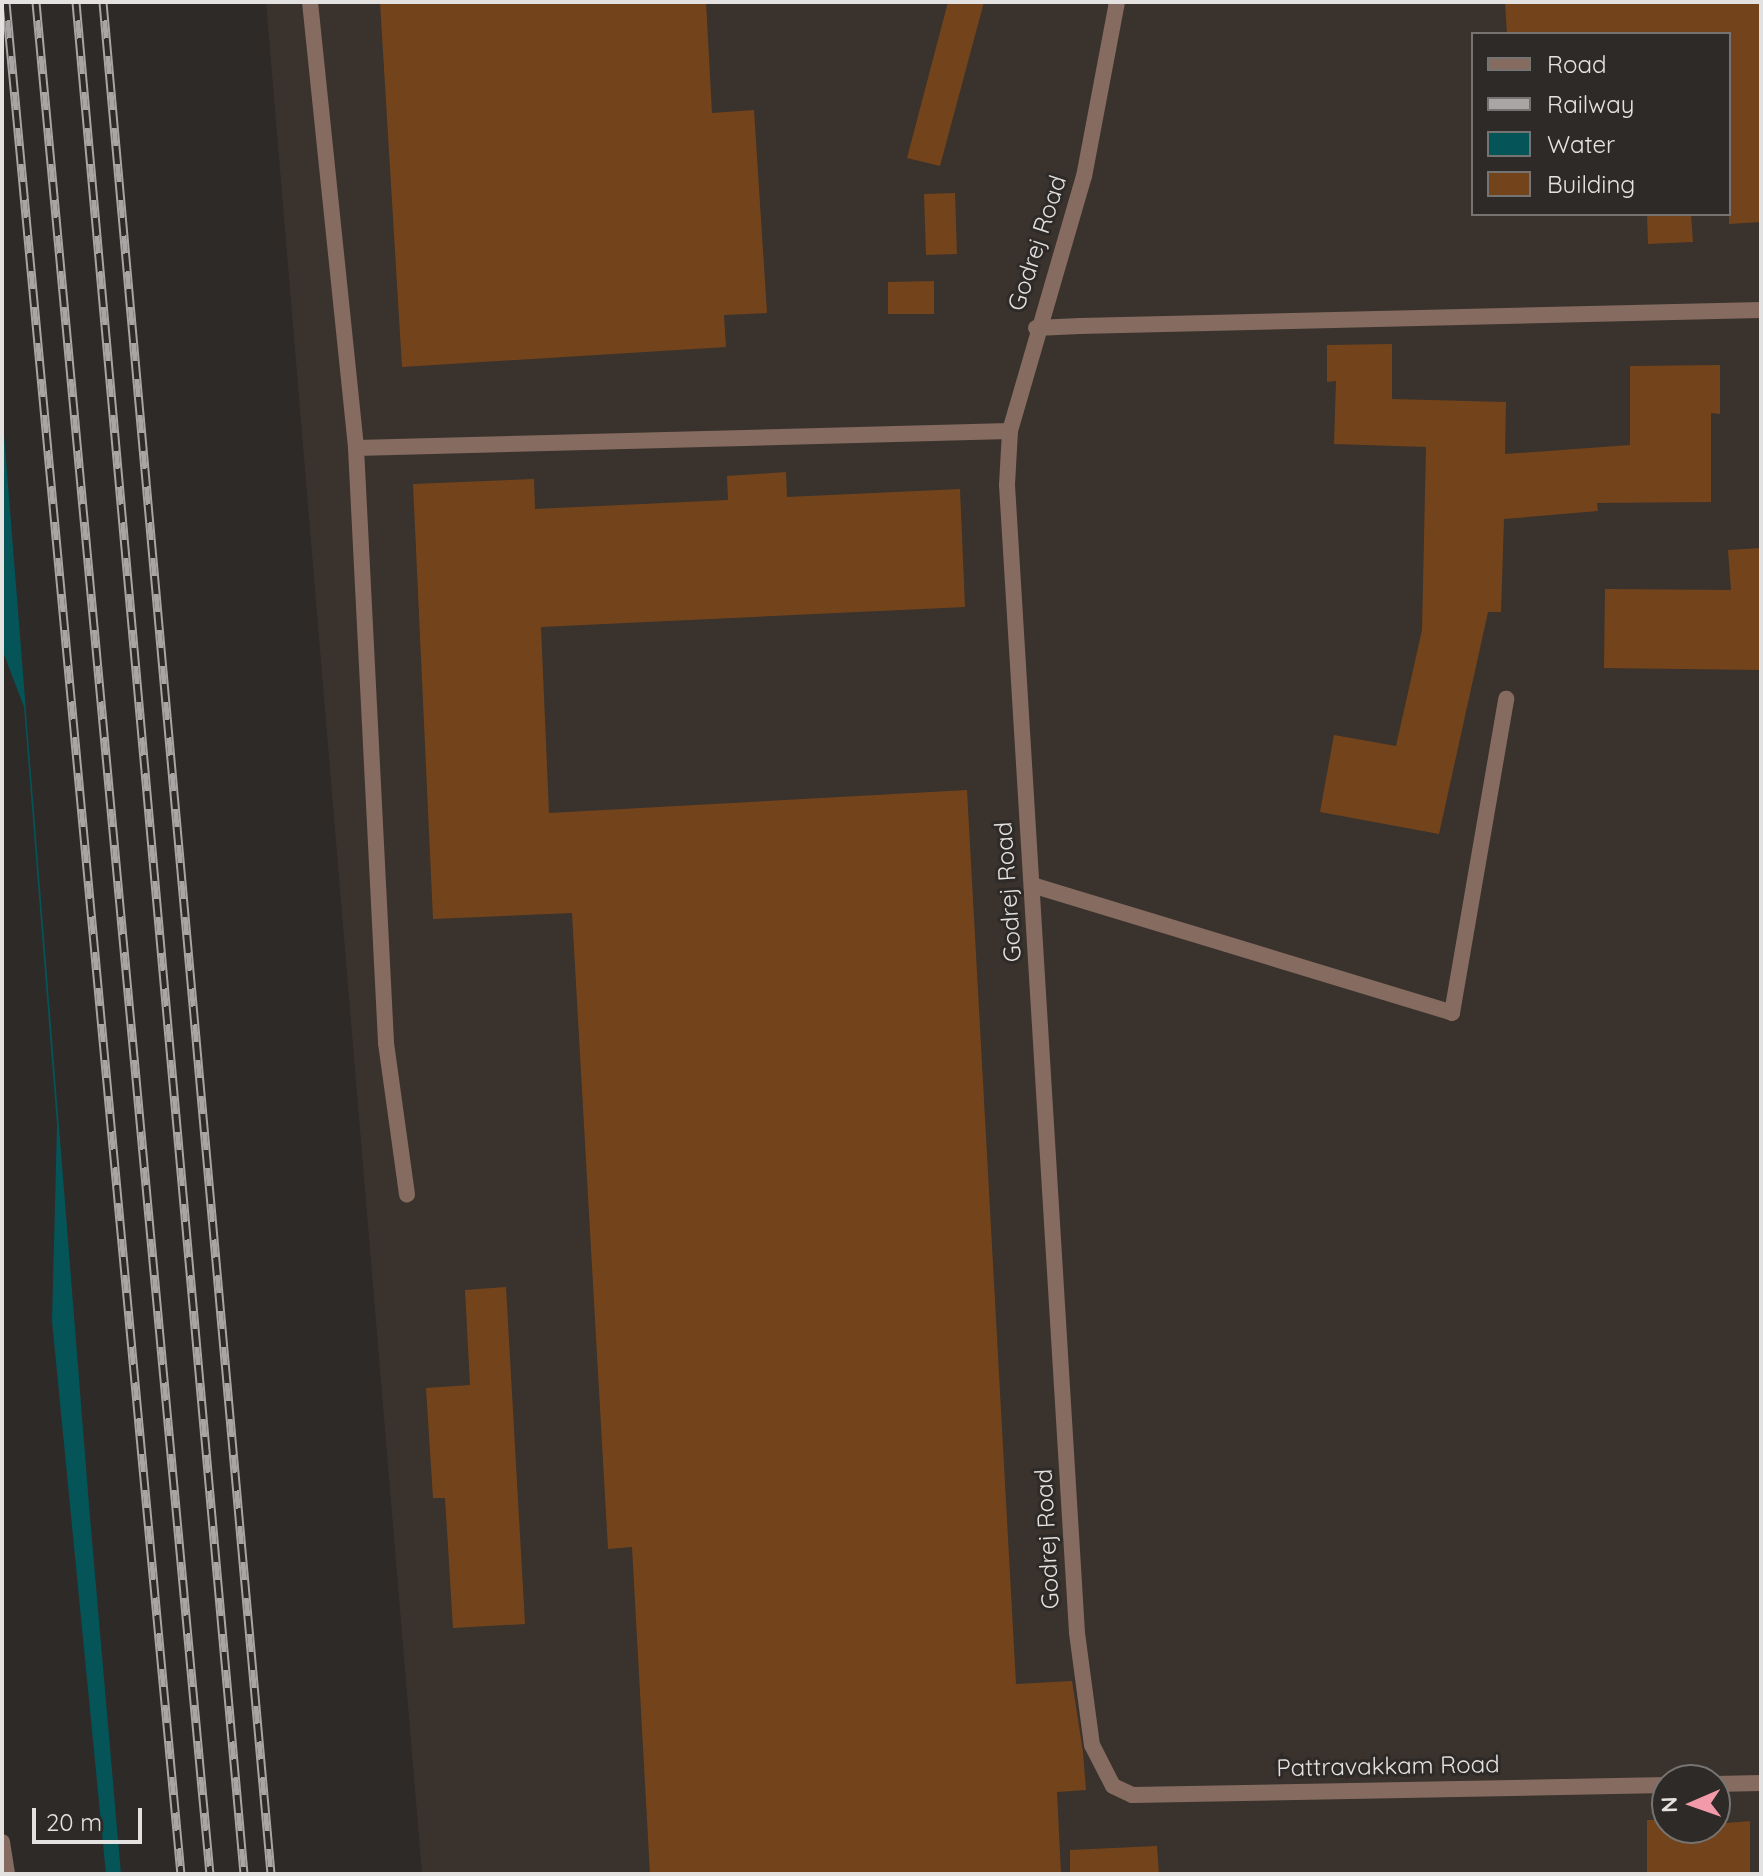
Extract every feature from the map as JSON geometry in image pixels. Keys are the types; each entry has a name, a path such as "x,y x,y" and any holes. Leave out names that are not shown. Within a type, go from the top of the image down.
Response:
{"street":[{"path":"310,2 356,448 386,1043 407,1195"},
{"name":"Godrej Road","path":"1113,1786 1092,1745 1077,1633 1007,485 1010,431 1036,328 1084,176 1117,2"},
{"path":"1036,328 1761,310"},
{"path":"356,448 1010,431"},
{"path":"1032,885 1452,1013 1506,699"},
{"path":"1731,1784 1761,1783"},
{"name":"Pattravakkam Road","path":"1113,1786 1132,1795 1651,1785"},
{"path":"2,1842 7,1874"}],"shaded area":[{"path":"266,2 1761,2 1761,1874 422,1874"}],"water":[{"path":"2,409 121,1874 106,1874 52,1321 57,1125 24,707 2,649"}],"building":[{"path":"380,2 706,2 712,113 754,110 767,313 724,315 726,347 402,367"},
{"path":"948,2 984,2 940,166 907,158"},
{"path":"1505,2 1761,2 1761,222 1729,224 1731,32 1507,32"},
{"path":"955,193 957,254 926,255 924,194"},
{"path":"1647,216 1691,216 1693,242 1648,244"},
{"path":"934,281 934,314 888,314 888,282"},
{"path":"1392,344 1392,399 1506,402 1505,454 1630,445 1630,366 1720,365 1720,414 1711,413 1711,502 1597,503 1598,511 1504,519 1501,612 1488,612 1439,834 1320,812 1334,735 1396,746 1422,630 1426,447 1334,444 1336,381 1327,382 1327,345"},
{"path":"786,472 787,497 960,489 965,607 541,627 549,813 967,790 1016,1684 1072,1681 1083,1752 1086,1790 1057,1792 1061,1874 650,1874 632,1547 608,1549 572,913 433,919 413,484 534,479 535,509 728,500 727,476"},
{"path":"1761,548 1761,670 1604,668 1605,589 1731,590 1728,550"},
{"path":"506,1287 525,1624 453,1628 445,1498 433,1498 426,1388 470,1385 465,1290"},
{"path":"1647,1820 1651,1820 1651,1844 1731,1844 1731,1823 1750,1821 1750,1874 1647,1874"},
{"path":"1157,1846 1159,1874 1070,1874 1070,1850"}],"railway":[{"path":"6,2 181,1874"},
{"path":"36,2 210,1874"},
{"path":"76,2 244,1874"},
{"path":"103,2 271,1874"}]}
